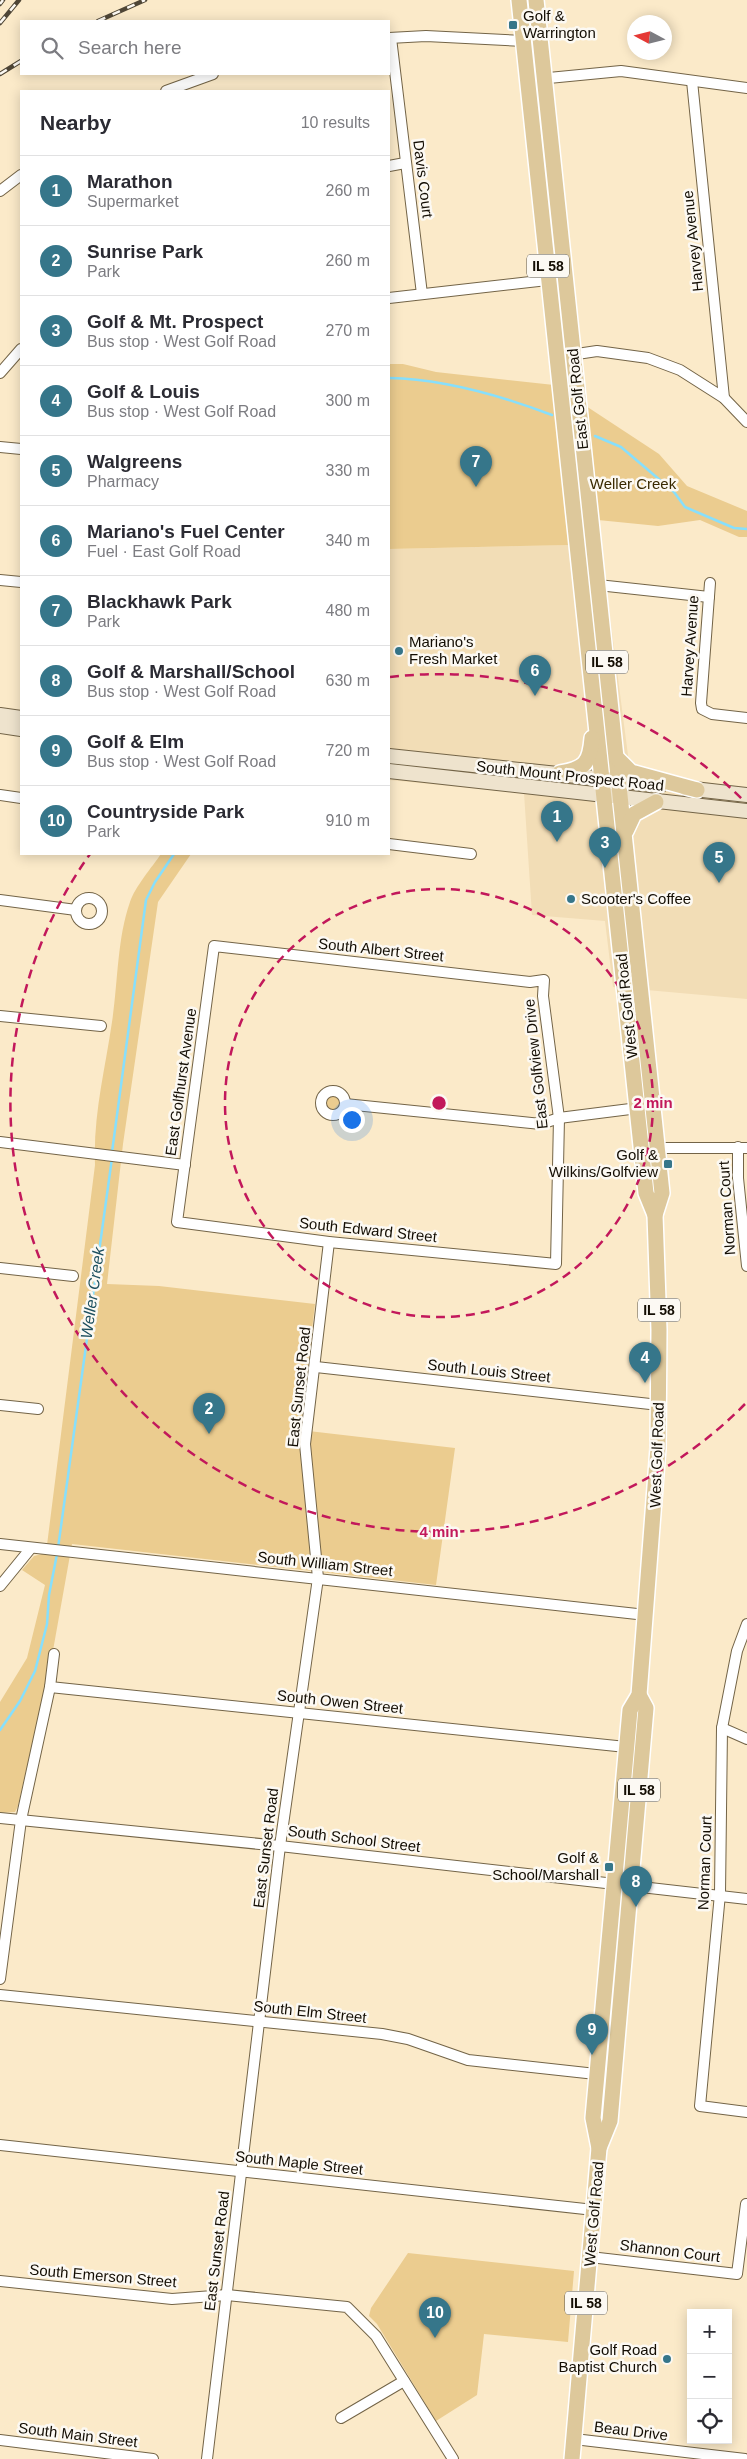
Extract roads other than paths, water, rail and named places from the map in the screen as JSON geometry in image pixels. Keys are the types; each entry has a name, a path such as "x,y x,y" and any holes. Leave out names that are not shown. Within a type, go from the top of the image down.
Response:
{"main road":[{"name":"East Golf Road","path":"519,0 605,796"},
{"name":"East Golf Road","path":"536,0 622,798"},
{"path":"560,773 582,766 590,756 595,709"},
{"path":"0,715 20,718"},
{"path":"0,726 20,729"},
{"name":"South Mount Prospect Road","path":"390,756 560,773 747,795"},
{"path":"617,758 631,772 697,790"},
{"name":"South Mount Prospect Road","path":"390,771 747,811"},
{"name":"West Golf Road","path":"605,796 646,1194 655,1214"},
{"name":"West Golf Road","path":"600,2148 594,2118 597,2074 630,1710 639,1695 656,1481 659,1405 659,1295 655,1214 662,1193 622,798"},
{"path":"625,832 634,814 656,802"},
{"name":"West Golf Road","path":"572,2459 600,2148 610,2121 614,2076 646,1708 639,1695"}],"street":[{"path":"390,38 453,37 524,42 540,40"},
{"name":"Davis Court","path":"390,38 422,294"},
{"path":"528,80 621,71 747,88"},
{"path":"169,90 210,75"},
{"name":"Harvey Avenue","path":"692,81 724,398"},
{"path":"390,166 405,163"},
{"path":"0,191 20,176"},
{"path":"390,298 566,278"},
{"path":"0,373 20,350"},
{"path":"557,356 597,351 648,358 680,370 724,398 747,422"},
{"path":"0,446 20,449"},
{"path":"0,580 20,582"},
{"path":"598,584 709,597"},
{"name":"Harvey Avenue","path":"710,584 702,710 712,714 747,718"},
{"path":"0,795 20,798"},
{"path":"390,844 471,854"},
{"path":"0,900 76,910"},
{"name":"South Albert Street","path":"214,946 530,982 544,980"},
{"name":"East Golfhurst Avenue","path":"177,1222 214,946"},
{"name":"East Golfview Drive","path":"544,980 544,996 559,1118 556,1264"},
{"path":"0,1016 101,1026"},
{"path":"345,1104 540,1124 559,1118 654,1106"},
{"path":"0,1142 185,1165"},
{"path":"642,1148 743,1148"},
{"name":"Norman Court","path":"743,1148 738,1178 747,1266"},
{"name":"South Edward Street","path":"177,1222 329,1242 556,1264"},
{"name":"East Sunset Road","path":"207,2459 261,2022 280,1846 318,1578 305,1444 316,1367 329,1242"},
{"path":"0,1268 73,1276"},
{"name":"South Louis Street","path":"316,1367 659,1405"},
{"path":"0,1405 38,1409"},
{"name":"South William Street","path":"0,1544 646,1614"},
{"path":"0,1586 31,1548"},
{"name":"Norman Court","path":"747,1624 737,1651 722,1728 720,1894 700,2106 747,2112"},
{"path":"0,1979 5,1897 50,1687 54,1654"},
{"name":"South Owen Street","path":"50,1687 626,1747"},
{"path":"722,1728 747,1739"},
{"name":"South School Street","path":"0,1818 280,1846 614,1885 720,1894 747,1899"},
{"name":"South Elm Street","path":"0,1995 382,2034 408,2039 468,2060 614,2076"},
{"name":"South Maple Street","path":"0,2145 594,2210"},
{"name":"Shannon Court","path":"590,2257 736,2274 746,2204"},
{"name":"South Emerson Street","path":"0,2281 172,2299 227,2295 347,2307 376,2336 453,2459"},
{"path":"341,2418 404,2381"},
{"name":"Beau Drive","path":"574,2439 745,2459"},
{"name":"South Main Street","path":"0,2440 80,2455 153,2459"}],"waterway":[{"name":"Weller Creek","path":"390,378 451,385 513,401 552,415"},
{"name":"Weller Creek","path":"595,436 621,447 674,492 685,507 734,528 747,529"},
{"name":"Weller Creek","path":"112,1152 146,900 155,882 173,855"},
{"name":"Weller Creek","path":"58,1548 112,1158"},
{"name":"Weller Creek","path":"0,1730 20,1701 35,1671 47,1624 49,1595 57,1554"}],"railway":[{"path":"0,4 3,0"},
{"path":"0,23 19,0"},
{"path":"100,20 145,0"},
{"path":"0,74 20,62"}],"place":[{"name":"Golf & Warrington","path":"513,25"},
{"name":"Blackhawk Park","path":"476,487"},
{"name":"Mariano's Fresh Market","path":"399,651"},
{"name":"Mariano's Fuel Center","path":"535,696"},
{"name":"Marathon","path":"557,842"},
{"name":"Golf & Mt. Prospect","path":"605,868"},
{"name":"Walgreens","path":"719,883"},
{"name":"Scooter's Coffee","path":"571,899"},
{"name":"Golf & Wilkins/Golfview","path":"668,1164"},
{"name":"Golf & Louis","path":"645,1383"},
{"name":"Sunrise Park","path":"209,1434"},
{"name":"Golf & School/Marshall","path":"609,1867"},
{"name":"Golf & Marshall/School","path":"636,1907"},
{"name":"Golf & Elm","path":"592,2055"},
{"name":"Countryside Park","path":"435,2338"},
{"name":"Golf Road Baptist Church","path":"667,2359"}]}
